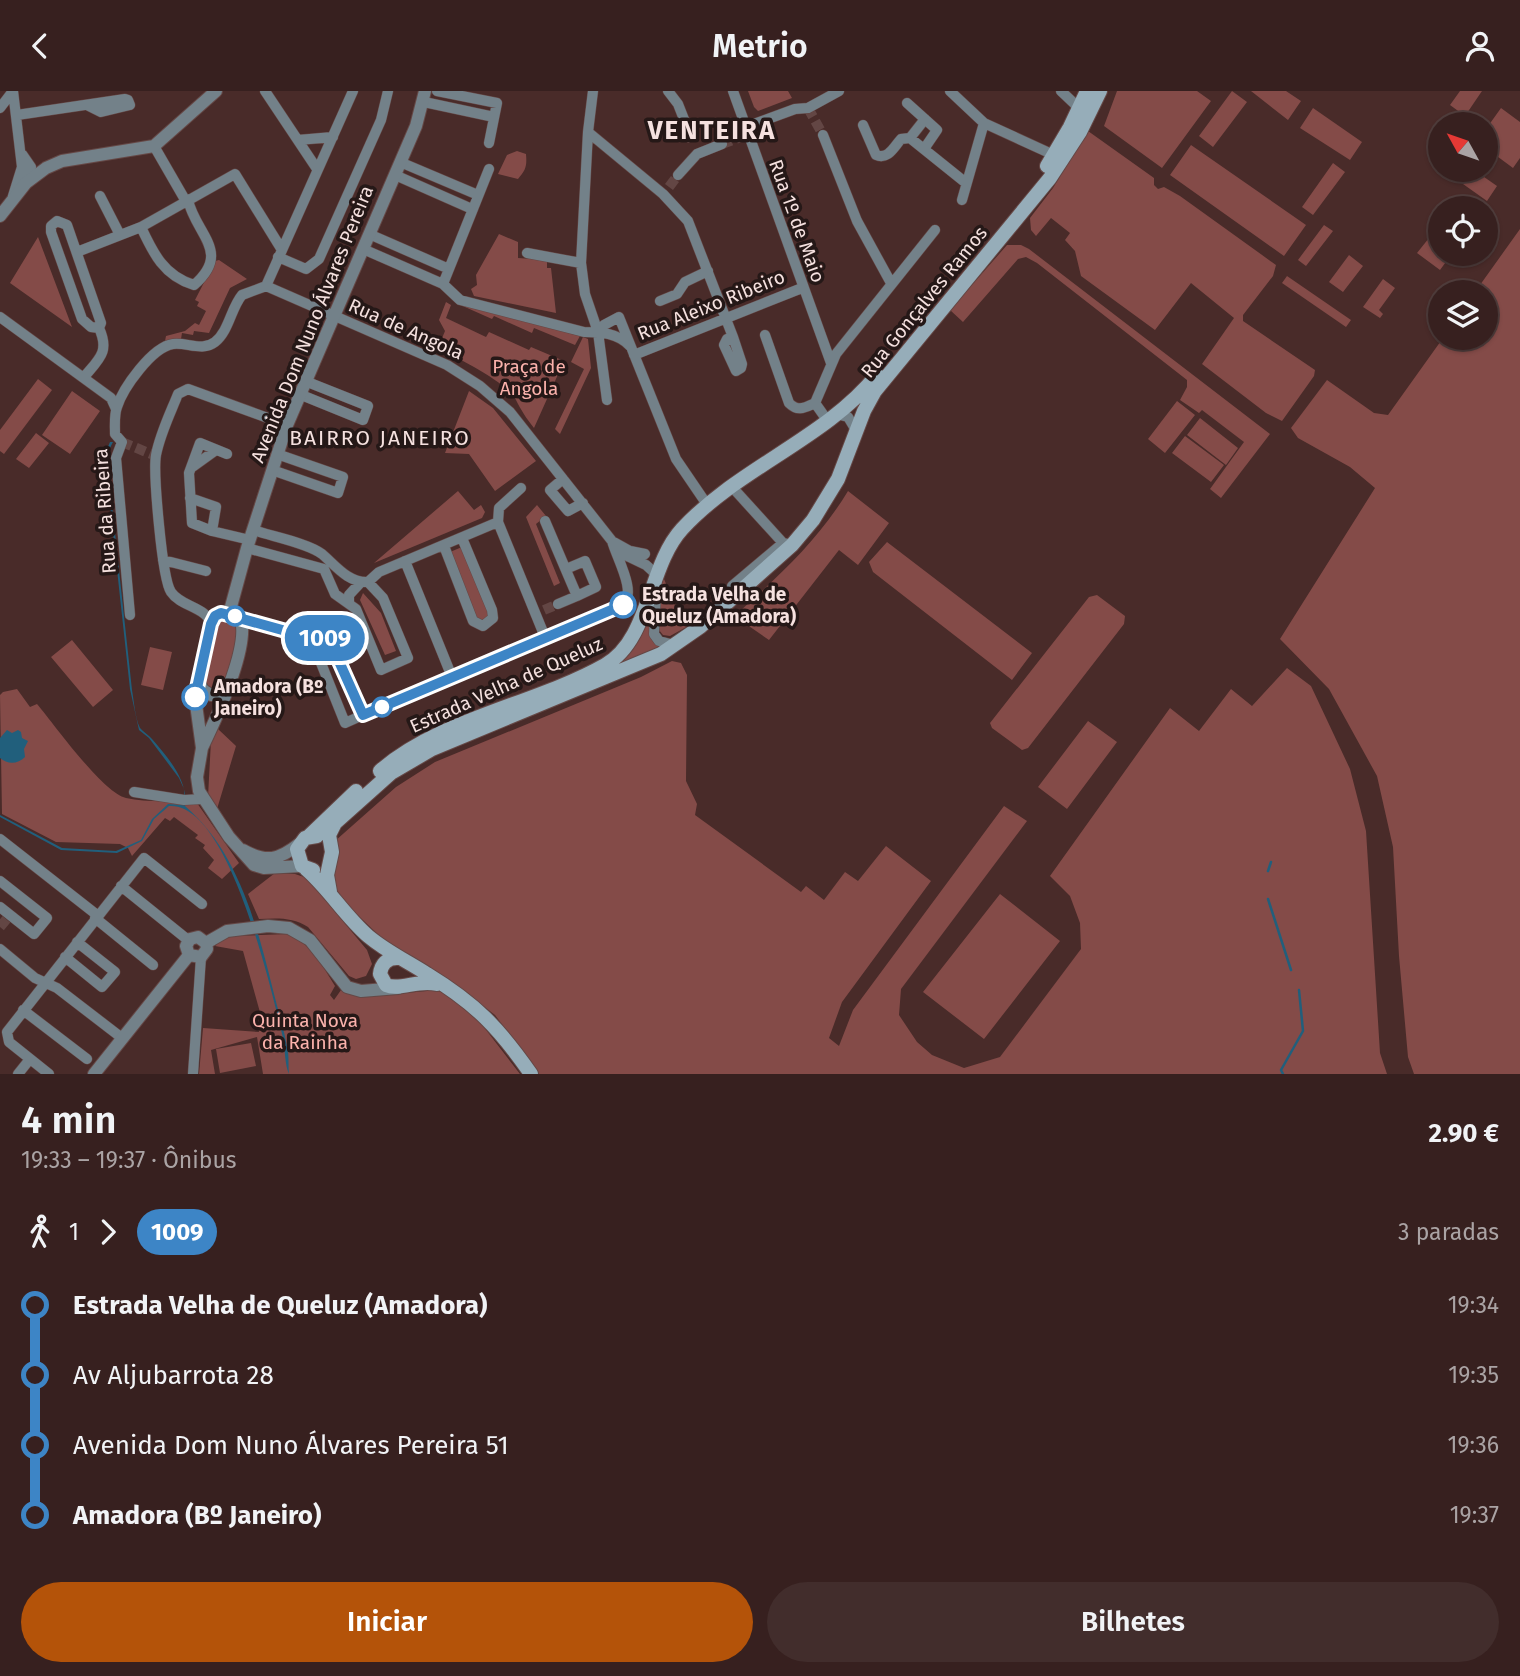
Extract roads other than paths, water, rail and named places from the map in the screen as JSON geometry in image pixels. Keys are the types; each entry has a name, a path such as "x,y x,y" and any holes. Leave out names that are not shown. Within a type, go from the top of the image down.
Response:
{"main road":[{"name":"Rua Gonçalves Ramos","path":"733,488 831,417 868,386 1045,169 1058,158 1063,140 1087,91"},
{"name":"Rua Gonçalves Ramos","path":"674,645 732,599 813,520 838,479 864,411 875,391 1058,158 1100,91"},
{"name":"Estrada Velha de Queluz","path":"304,840 318,824 386,766 411,749 550,690 614,659 632,636 666,551 682,529 733,488"},
{"name":"Estrada Velha de Queluz","path":"331,847 329,835 335,823 391,773 432,749 566,695 661,654 674,645"},
{"path":"330,892 328,863 331,847 320,836 304,840 297,855 304,867 370,938 491,1020 531,1074"},
{"path":"304,867 321,869 328,863"},
{"path":"370,938 386,985 401,986 419,981 442,985"},
{"path":"381,970 390,959 402,960"},
{"path":"401,986 410,977 402,960"}],"street":[{"path":"13,91 2,106 16,111 120,100"},
{"path":"13,91 22,153 30,173"},
{"path":"0,216 30,173 62,161 154,146 216,91"},
{"path":"265,91 317,169"},
{"path":"116,409 134,378 157,351 172,344 207,346 221,336 242,295 266,286 353,91"},
{"path":"77,253 141,227 235,174 280,253 306,269 320,259 381,120 388,91"},
{"path":"437,91 496,103 489,143"},
{"path":"593,91 588,132 581,263 585,294 598,331 607,400"},
{"path":"668,91 678,104 689,132"},
{"name":"Rua 1º de Maio","path":"733,91 743,133 831,363"},
{"path":"743,133 795,109 808,108 839,91"},
{"path":"950,91 984,123 1038,146 1058,158"},
{"path":"1061,91 1079,108"},
{"path":"424,96 494,117"},
{"name":"Avenida Dom Nuno Álvares Pereira","path":"229,614 287,425 332,315 395,175 424,96"},
{"path":"907,103 937,132 924,149"},
{"path":"910,138 925,119"},
{"path":"962,200 984,123"},
{"path":"863,125 878,156 888,154 901,139 910,138 966,183"},
{"path":"588,132 666,190 688,221 733,337"},
{"path":"823,135 857,221 891,283"},
{"path":"298,140 332,137"},
{"path":"1038,146 1063,140"},
{"path":"678,176 696,150 722,144"},
{"path":"141,227 160,264 185,282 194,285 211,263 210,245 188,200 184,198 154,146"},
{"path":"1038,146 1045,159 1045,169"},
{"path":"400,162 478,195"},
{"path":"443,284 489,169"},
{"path":"395,175 472,209"},
{"path":"100,196 120,235"},
{"path":"84,377 104,349 99,328 101,323 67,225 60,220 54,222 51,232 82,319 91,327 99,328"},
{"path":"765,335 789,403 803,409 815,403 831,363 935,230"},
{"path":"369,234 449,269"},
{"path":"363,249 443,284 460,300 584,332 598,331 620,337 632,351"},
{"path":"527,253 581,263"},
{"path":"660,301 677,294 685,282 708,271"},
{"name":"Rua de Angola","path":"266,286 418,352 466,376 502,404 613,543"},
{"name":"Rua Aleixo Ribeiro","path":"632,351 802,288"},
{"path":"0,317 111,398 116,409"},
{"path":"598,331 619,317 676,459 708,506"},
{"path":"299,394 363,420 368,406 305,381"},
{"path":"211,624 206,615 183,604 172,594 165,577 155,468 158,449 178,394 188,389 287,425"},
{"path":"815,403 831,417 848,417 857,432"},
{"name":"Rua da Ribeira","path":"116,409 115,434 122,442 116,458 130,615"},
{"path":"227,454 200,443 189,473 192,523 250,540 317,551 340,572 364,582 383,598 408,658 381,670 356,609 335,594 328,574 317,566 250,540"},
{"path":"272,470 338,493 341,484 343,477 277,454"},
{"path":"564,479 550,489 568,511 583,503"},
{"path":"521,488 499,508 498,522 540,611 545,637"},
{"path":"733,488 788,544"},
{"path":"190,498 216,507 212,531"},
{"path":"545,521 577,596"},
{"path":"349,604 349,595 379,572 498,522"},
{"path":"444,546 473,621 483,626 493,618 492,610 462,538"},
{"path":"613,543 645,554"},
{"path":"613,543 626,557 646,565 657,575 654,634 662,642 674,645"},
{"path":"311,638 345,723 623,605 630,594 613,543"},
{"path":"626,557 666,551"},
{"path":"317,566 324,556"},
{"path":"621,568 626,557"},
{"path":"163,560 206,571"},
{"path":"405,561 452,677"},
{"path":"558,604 596,587 585,561 566,569"},
{"path":"202,748 197,717 198,681 211,624 218,614 229,614 241,620 311,638 325,638 334,646 363,715"},
{"path":"193,799 202,748 229,687 242,634 241,620"},
{"path":"198,681 202,690 211,695 224,693 229,687"},
{"path":"135,792 193,799 257,867 304,867"},
{"path":"0,839 153,965"},
{"path":"235,846 268,860 276,859 304,840"},
{"path":"49,1074 9,1042 6,1036 23,1010 144,858 202,904"},
{"path":"0,881 47,918 34,933 0,907"},
{"path":"121,886 188,940"},
{"path":"206,943 214,936 236,929 268,926 289,928 304,935 348,987 368,990 401,986"},
{"path":"94,1074 122,1038 195,956 207,949 206,943 198,937 188,940"},
{"path":"188,940 186,946 195,956 193,1074"},
{"path":"65,957 102,987 115,972 76,942"},
{"path":"0,949 35,978 57,988 122,1038"},
{"path":"368,990 381,970"},
{"path":"23,1010 87,1059"},
{"path":"18,1074 30,1059"}],"water":[{"path":"110,442 113,442 107,456 107,475 136,714 140,728 171,762 184,788 149,738 139,730 130,689 105,475 104,462"},
{"path":"7,730 12,733 18,730 22,738 28,741 24,749 25,757 16,762 6,762 0,758 0,738"},
{"path":"184,790 185,806 211,834 191,813 169,806 154,819 142,841 117,853 61,850 0,817 62,848 116,851 141,840 152,819 168,804 184,805"},
{"path":"211,834 233,869 253,918 285,1038 289,1074 283,1038 258,944 229,865"}],"waterway":[{"path":"1268,871 1271,862"},
{"path":"1268,899 1291,970"},
{"path":"1283,1074 1281,1070 1303,1031 1299,990"}],"tunnel":[{"path":"808,108 823,135"},
{"path":"689,132 694,146"},
{"path":"722,144 738,138"},
{"path":"669,187 678,175"},
{"path":"122,442 156,456"},
{"path":"544,610 558,604"},
{"path":"0,927 10,915"}],"place":[{"name":"Estrada Velha de Queluz (Amadora)","path":"623,605"},
{"name":"Amadora (Bº Janeiro)","path":"195,697"}],"district":[{"name":"VENTEIRA","path":"712,130"},
{"name":"BAIRRO JANEIRO","path":"380,438"}],"park label":[{"name":"Praça de Angola","path":"529,377"},
{"name":"Quinta Nova da Rainha","path":"305,1031"}]}
